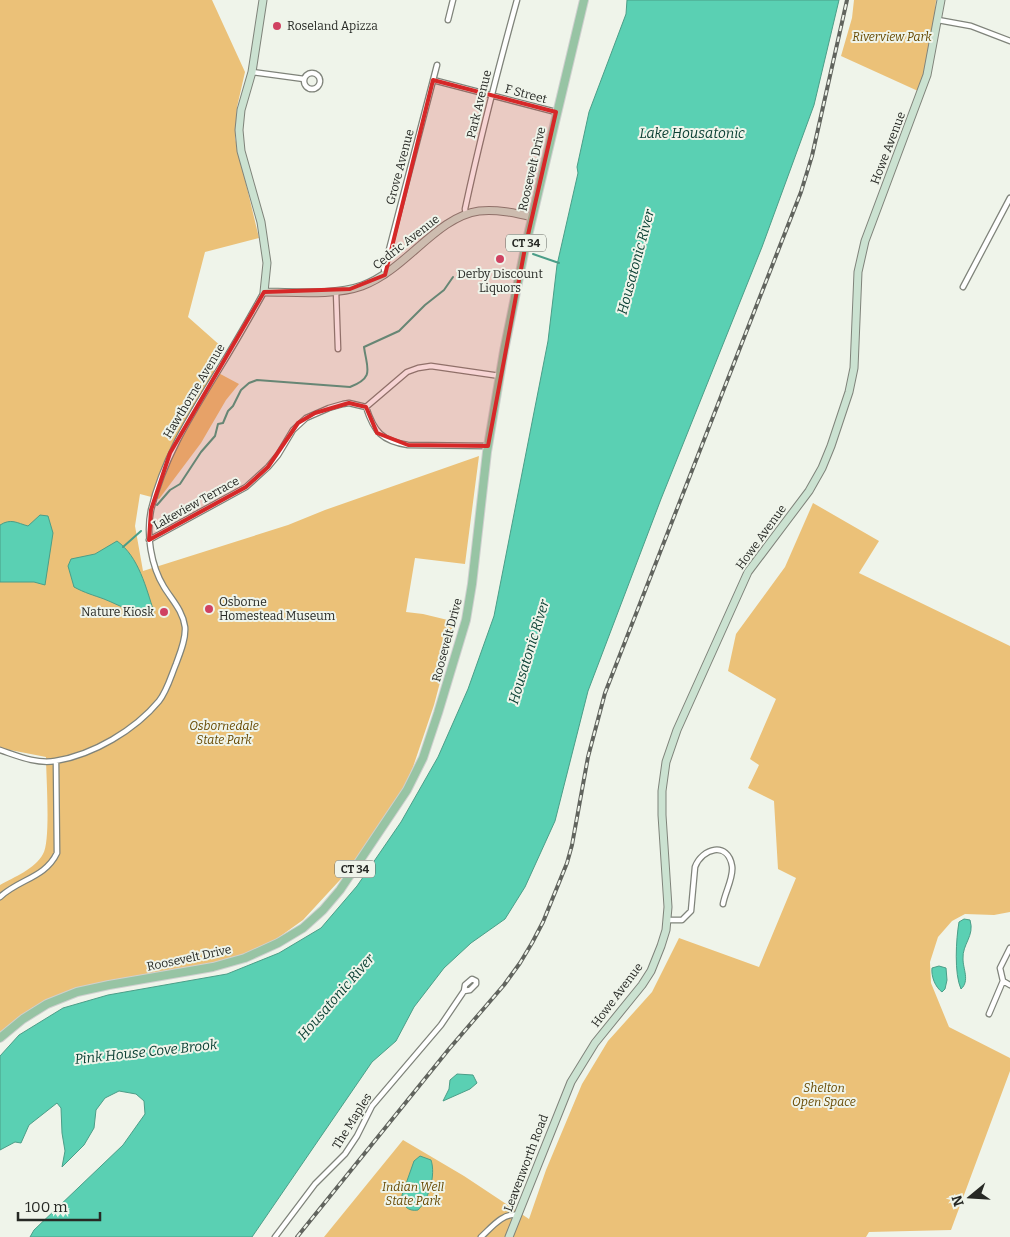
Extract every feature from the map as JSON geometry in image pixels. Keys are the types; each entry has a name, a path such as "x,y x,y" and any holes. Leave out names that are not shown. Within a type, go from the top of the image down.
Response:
{"main road":[{"name":"Hawthorne Avenue","path":"263,0 252,72 240,116 239,135 241,151 261,222 266,263 264,292"},
{"name":"Roosevelt Drive","path":"0,1038 24,1019 48,1004 76,992 212,967 253,954 278,943 304,928 340,890 407,790 423,758 466,620 488,446 500,376 532,217 584,0"},
{"name":"Howe Avenue","path":"564,1097 595,1043 651,971 661,946 668,920 662,815 662,791 666,762 680,722 748,572 809,491 822,468 831,446 849,392 854,368 860,258 872,221 923,89 929,67 941,0"},
{"name":"Cedric Avenue","path":"264,292 336,291 362,286 385,275 443,227 466,214 488,210 532,217"},
{"name":"Leavenworth Road","path":"509,1237 564,1097"}],"street":[{"path":"448,20 452,0"},
{"name":"Park Avenue","path":"466,214 465,209 491,95 517,0"},
{"path":"938,20 971,26 1010,41"},
{"name":"Grove Avenue","path":"385,275 384,269 437,65"},
{"path":"252,72 304,79"},
{"name":"F Street","path":"433,80 556,112"},
{"path":"964,287 1010,198"},
{"path":"336,291 338,349"},
{"name":"Hawthorne Avenue","path":"0,750 25,759 44,761 56,761 90,751 112,740 159,701 169,683 181,651 185,627 178,608 158,576 150,540 151,510 170,453 264,292"},
{"path":"488,446 399,444 377,433 366,407 408,372 418,368 431,366 500,376"},
{"name":"Lakeview Terrace","path":"150,540 246,487 268,467 278,455 293,430 306,418 322,410 343,404 349,403 366,407"},
{"path":"0,897 9,888 44,871 52,863 57,853 56,761"},
{"path":"668,920 682,920 691,911 697,861 701,856 715,850 721,850 725,853 732,865 732,872 723,904"},
{"path":"989,1014 1003,981 1000,968 1010,948"},
{"path":"1003,981 1010,985"},
{"name":"The Maples","path":"275,1237 315,1184 345,1154 357,1136 372,1106 440,1025 464,991"},
{"path":"481,1237 509,1215 518,1216"}],"highlighted area":[{"path":"433,80 556,112 525,248 488,446 408,445 377,433 366,407 349,403 315,413 298,423 268,467 246,487 149,540 151,510 170,453 264,292 350,289 385,275"}],"green space":[{"name":"Osbornedale State Park","path":"0,0 212,0 245,72 237,107 235,138 259,238 205,252 188,317 223,348 211,369 239,384 226,400 201,443 159,499 140,494 135,526 143,571 288,525 325,510 479,456 465,564 415,558 406,612 456,622 434,705 413,767 404,787 351,868 303,920 268,945 238,958 52,999 32,1008 0,1035 0,885 30,868 43,854 47,836 48,807 46,757 0,748"},
{"name":"Riverview Park","path":"854,0 936,0 930,46 918,91 841,56 852,18"},
{"name":"Shelton Open Space","path":"813,503 879,541 859,573 1010,646 1010,912 994,915 965,914 952,921 938,937 930,962 931,983 949,1027 1010,1058 1010,1071 951,1230 869,1232 866,1237 324,1237 403,1140 464,1176 529,1219 546,1170 582,1084 608,1041 652,992 679,938 759,967 796,878 778,869 774,801 748,788 759,765 750,759 776,699 728,671 736,634 785,567"}],"water":[{"name":"Lake Housatonic","path":"627,0 839,0 814,105 762,247 661,499 588,691 555,821 525,887 505,919 471,943 444,968 414,1007 396,1041 372,1062 252,1237 30,1237 34,1230 123,1145 145,1114 144,1101 136,1094 119,1091 105,1098 96,1110 94,1128 84,1145 62,1167 65,1151 61,1108 57,1103 29,1125 21,1143 15,1142 0,1150 0,1056 19,1035 63,1008 108,995 227,974 279,953 321,928 357,886 401,822 438,757 468,689 494,616 548,341 557,265 578,173 577,167 589,112 626,14"},
{"path":"40,515 48,516 53,533 45,585 34,582 0,582 0,525 11,521 28,526"},
{"path":"117,541 131,555 136,564 145,583 154,612 139,612 128,609 74,587 68,566 71,559 95,554"},
{"path":"964,919 970,920 971,931 963,954 966,979 961,989 957,975 956,947 959,922"},
{"path":"939,966 946,968 947,980 945,989 942,992 935,984 932,974 932,968"},
{"path":"457,1074 473,1075 477,1083 470,1089 443,1101 449,1089 450,1080"},
{"path":"420,1156 431,1160 433,1173 431,1186 418,1210 411,1210 404,1205 402,1195 414,1161"}],"waterway":[{"path":"533,254 559,263"},
{"path":"157,505 170,490 180,484 201,452 215,436 218,424 223,423 241,390 249,383 257,380 350,387 358,383 363,380 368,372 364,347 399,331 425,305 444,290 453,277"},
{"path":"123,547 141,531"}],"railway":[{"path":"297,1237 449,1049 504,985 520,963 543,922 567,863 572,845 588,757 605,693 801,192 812,156 847,0"}],"place":[{"name":"Roseland Apizza","path":"277,26"},
{"name":"Derby Discount Liquors","path":"500,259"},
{"name":"Osborne Homestead Museum","path":"209,609"},
{"name":"Nature Kiosk","path":"164,612"}],"water label":[{"name":"Housatonic River","path":"636,262"},
{"name":"Housatonic River","path":"529,652"},
{"name":"Housatonic River","path":"336,997"},
{"name":"Pink House Cove Brook","path":"146,1052"}],"park label":[{"name":"Indian Well State Park","path":"413,1194"}]}
